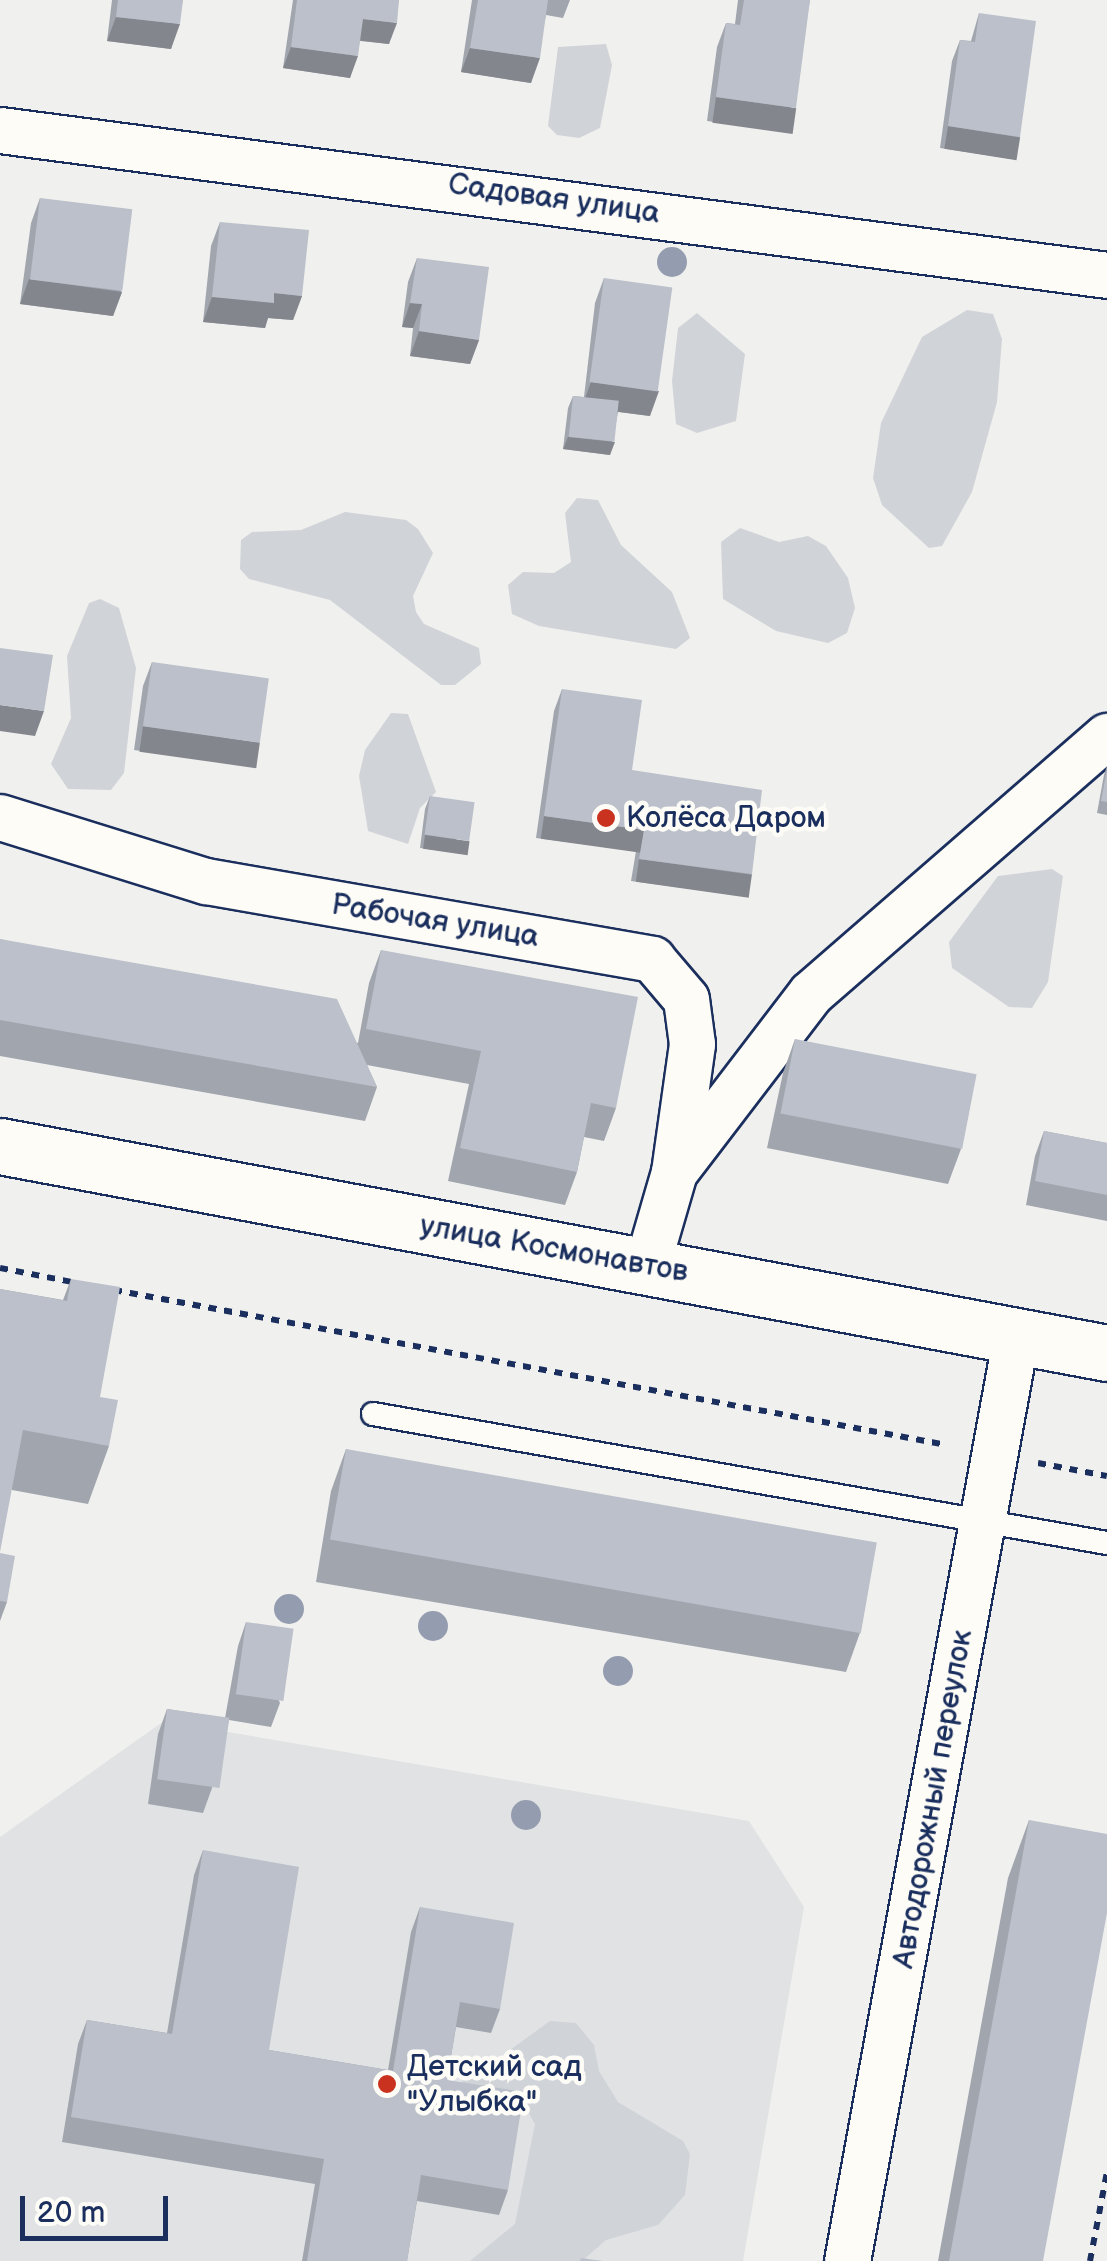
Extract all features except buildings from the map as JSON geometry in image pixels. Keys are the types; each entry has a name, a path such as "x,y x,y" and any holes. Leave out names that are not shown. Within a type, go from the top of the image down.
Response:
{"main road":[{"name":"улица Космонавтов","path":"0,1146 1107,1353"}],"street":[{"name":"Садовая улица","path":"0,130 1107,274"},
{"path":"647,1265 674,1172 811,992 1107,736"},
{"name":"Рабочая улица","path":"0,817 206,881 652,959 686,999 692,1044 674,1172"},
{"name":"Автодорожный переулок","path":"847,2261 1016,1336"}],"lane":[{"path":"373,1414 1107,1543"}],"path":[{"path":"0,1268 1107,1476"},
{"path":"1090,2261 1107,2172"}],"shaded area":[{"path":"606,44 612,65 600,128 579,138 557,135 548,126 558,47"},
{"path":"967,310 993,314 1002,339 997,402 972,492 942,546 929,548 882,505 873,478 881,423 922,337"},
{"path":"697,313 745,354 736,421 697,433 676,424 672,381 678,328"},
{"path":"577,498 598,500 621,545 672,592 690,638 676,649 539,626 512,614 508,585 523,572 554,573 571,562 565,513"},
{"path":"345,512 406,520 418,529 433,553 413,596 416,612 424,624 479,648 481,664 455,685 441,685 330,600 249,579 240,569 241,540 252,532 301,530"},
{"path":"740,528 779,542 808,536 826,546 848,578 855,608 847,633 828,643 776,631 723,599 721,542"},
{"path":"100,599 119,608 136,668 124,773 111,790 68,789 51,764 71,718 67,656 89,603"},
{"path":"391,713 408,714 436,792 420,808 408,844 368,831 359,776 365,750"},
{"path":"1052,869 1063,876 1048,982 1032,1008 1009,1007 952,968 949,942 998,876"},
{"name":"Детский сад \"Улыбка\"","path":"164,1721 749,1821 804,1907 743,2261 0,2261 0,1837"},
{"path":"550,2021 576,2023 594,2045 599,2071 618,2102 683,2141 690,2154 685,2195 658,2225 606,2240 582,2261 470,2261 515,2224 535,2124 528,2112 480,2100 463,2088 461,2072 499,2058"}],"place":[{"name":"Колёса Даром","path":"606,818"},
{"name":"Детский сад \"Улыбка\"","path":"387,2084"}]}
